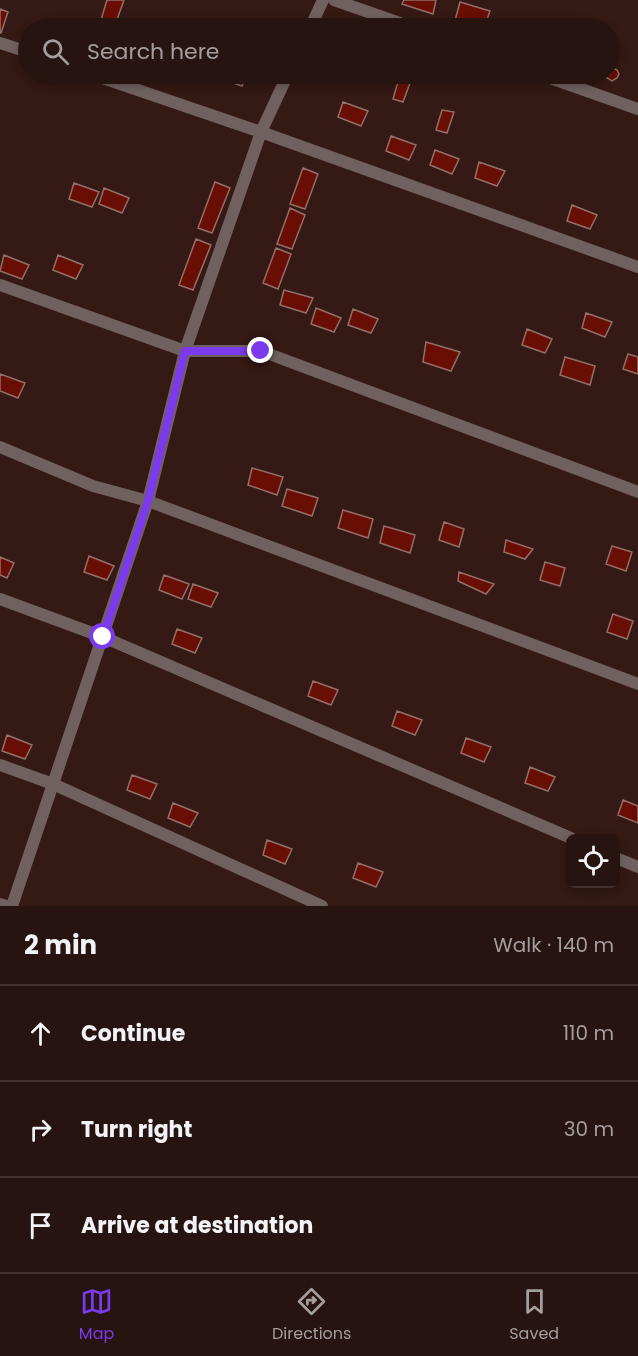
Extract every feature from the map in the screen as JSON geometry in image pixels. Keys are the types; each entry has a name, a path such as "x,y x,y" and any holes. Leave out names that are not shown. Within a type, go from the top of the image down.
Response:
{"street":[{"path":"315,18 323,0"},
{"path":"334,0 385,18"},
{"path":"0,42 18,48"},
{"path":"120,84 638,267"},
{"path":"12,906 148,501 185,351 261,132 283,84"},
{"path":"567,84 638,109"},
{"path":"0,285 185,351 261,351 638,492"},
{"path":"0,447 93,486 148,501 638,684"},
{"path":"0,599 103,637 566,836"},
{"path":"0,765 53,784 322,906"},
{"path":"620,860 638,867"},
{"path":"0,904 6,906"}],"building":[{"path":"107,0 124,0 118,18 102,18"},
{"path":"404,0 436,0 433,14 402,4"},
{"path":"460,2 490,11 488,18 456,18"},
{"path":"0,9 8,12 1,33 0,33"},
{"path":"397,84 410,84 403,102 393,99"},
{"path":"343,102 368,111 361,126 338,117"},
{"path":"442,110 454,112 447,133 436,130"},
{"path":"391,136 416,145 409,160 386,151"},
{"path":"435,150 459,159 452,174 430,165"},
{"path":"479,162 505,171 497,186 475,178"},
{"path":"303,168 318,174 305,209 290,204"},
{"path":"215,182 230,188 212,233 198,228"},
{"path":"74,183 99,192 92,207 69,199"},
{"path":"104,188 129,198 122,213 99,204"},
{"path":"572,205 597,215 590,229 567,221"},
{"path":"290,208 305,215 292,249 277,244"},
{"path":"196,239 211,245 193,290 179,285"},
{"path":"276,248 291,254 278,289 263,283"},
{"path":"4,255 29,265 22,279 0,271"},
{"path":"58,255 83,265 76,279 53,270"},
{"path":"284,290 313,298 306,313 280,305"},
{"path":"316,308 341,318 334,332 311,324"},
{"path":"353,309 378,319 371,333 348,325"},
{"path":"586,313 612,322 605,337 582,328"},
{"path":"527,329 552,339 545,353 522,345"},
{"path":"426,342 460,352 451,371 423,362"},
{"path":"628,354 638,357 638,374 623,369"},
{"path":"565,357 595,366 590,385 560,375"},
{"path":"0,374 25,383 18,398 0,391"},
{"path":"252,468 283,477 277,495 248,485"},
{"path":"287,489 318,498 312,516 282,506"},
{"path":"343,510 373,519 368,538 338,528"},
{"path":"444,522 464,529 459,547 439,540"},
{"path":"384,526 415,535 410,553 380,543"},
{"path":"506,540 533,549 525,559 504,552"},
{"path":"612,546 632,552 626,571 606,564"},
{"path":"89,556 114,566 107,580 84,572"},
{"path":"0,557 14,563 7,578 0,575"},
{"path":"545,562 565,568 560,586 540,580"},
{"path":"459,572 494,584 486,594 458,581"},
{"path":"164,575 189,584 182,599 159,590"},
{"path":"193,584 218,593 211,607 188,599"},
{"path":"613,614 633,621 627,639 607,632"},
{"path":"177,629 202,638 195,653 172,644"},
{"path":"313,681 338,690 331,705 308,696"},
{"path":"397,711 422,720 415,735 392,726"},
{"path":"7,735 32,745 25,759 2,751"},
{"path":"466,738 491,747 484,762 461,753"},
{"path":"530,767 555,777 548,791 525,783"},
{"path":"132,775 157,784 150,799 127,790"},
{"path":"623,800 638,806 638,823 618,815"},
{"path":"173,803 198,813 190,827 168,818"},
{"path":"267,840 292,849 285,864 263,855"},
{"path":"358,863 383,872 376,887 353,878"}],"route":[{"path":"103,637 148,501 185,351 261,351"}]}
